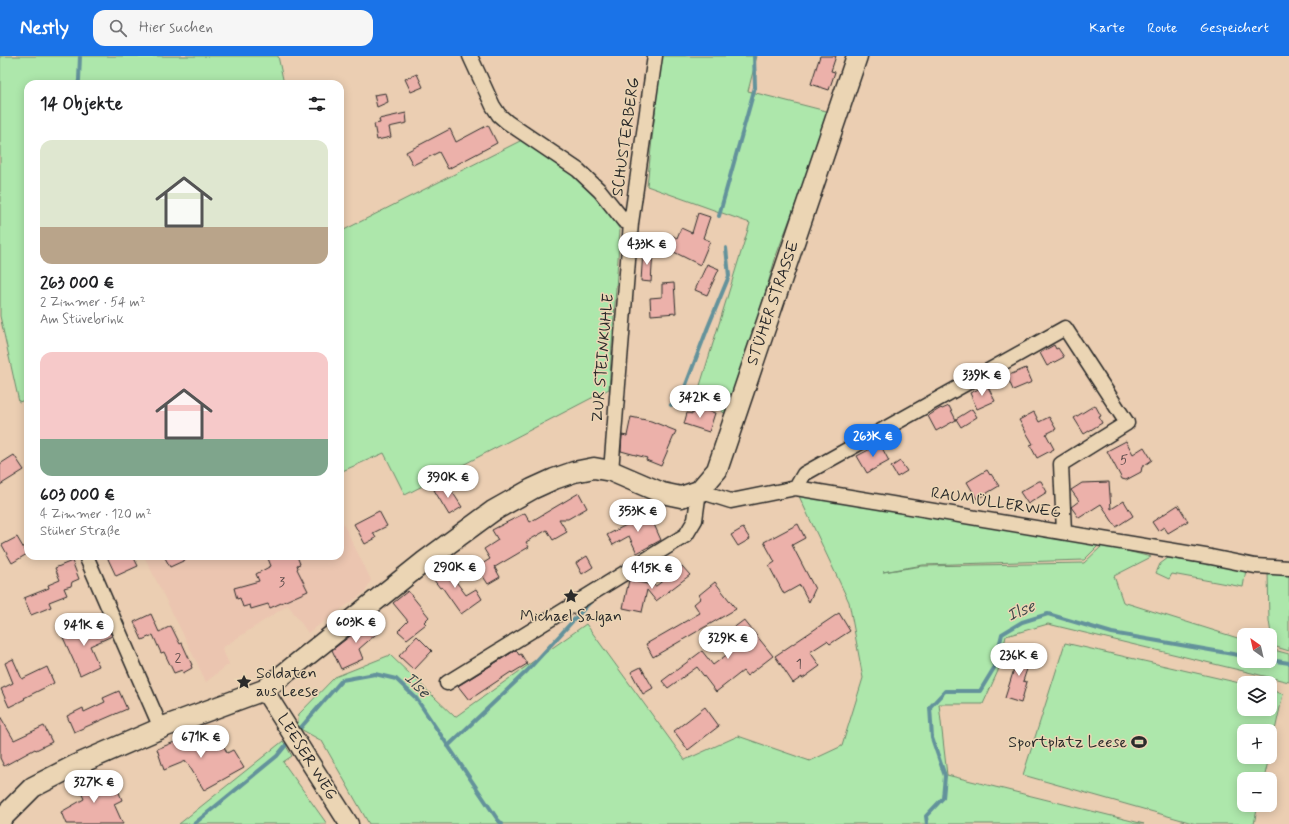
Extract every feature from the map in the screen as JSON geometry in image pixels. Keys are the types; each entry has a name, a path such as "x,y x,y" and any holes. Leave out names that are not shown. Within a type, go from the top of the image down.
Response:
{"main road":[{"name":"STÜHER STRASSE","path":"699,491 718,470 857,56"},
{"path":"0,821 3,816 33,787 76,765 161,728 264,690 425,561 492,511 532,489 574,472 594,468 611,471 662,493 681,497 699,491"}],"street":[{"path":"470,56 499,114 507,122 578,170 600,190 624,221 631,223"},
{"name":"SCHUSTERBERG","path":"631,223 655,56"},
{"name":"ZUR STEINKUHLE","path":"611,471 631,223"},
{"path":"796,488 804,474 1065,328 1127,423 1061,464 1064,532"},
{"name":"RAUMÜLLERWEG","path":"699,491 731,501 796,488 1064,532 1255,566 1289,568"},
{"path":"447,682 686,535 695,520 699,491"},
{"path":"88,560 161,728"},
{"name":"LEESER WEG","path":"264,690 349,824"}],"shaded area":[{"path":"344,525 371,580 365,592 308,633 288,605 222,648 229,664 206,682 146,560 344,560"}],"green space":[{"path":"0,56 278,56 283,80 24,80 24,400 19,402 0,316"},
{"path":"661,56 757,56 748,91 830,112 776,256 729,417 698,392 750,223 647,186"},
{"path":"524,139 587,184 612,216 620,230 609,389 405,495 384,453 344,470 344,230"},
{"path":"798,494 1069,538 1098,546 1084,560 923,565 883,572 922,566 1084,563 1103,545 1151,557 1114,576 1123,602 1237,638 1237,668 1277,668 1277,651 1289,654 1289,682 1277,679 1277,676 1264,676 1048,624 1006,636 998,671 983,704 939,704 947,775 1144,824 369,824 322,741 297,727 299,714 335,677 390,655 455,717 586,624 685,760 738,736 810,761 842,746 863,678 849,602"},
{"path":"1168,558 1246,570 1243,587 1172,574 1169,579 1156,573 1160,564"},
{"path":"1268,572 1289,573 1289,651 1277,647 1277,628 1270,628"},
{"name":"Sportplatz Leese","path":"1065,643 1237,682 1237,716 1277,716 1277,692 1283,694 1276,724 1237,724 1237,764 1267,764 1266,772 1237,772 1237,812 1257,812 1254,824 1196,824 1023,775"},
{"path":"283,741 292,756 283,762 327,824 179,824"}],"building":[{"path":"820,56 836,56 831,71 835,72 829,90 811,84"},
{"path":"417,74 423,87 411,92 405,79"},
{"path":"386,93 388,102 377,107 374,95"},
{"path":"406,113 407,123 389,127 391,137 377,140 374,124 380,123 379,119"},
{"path":"488,125 497,143 448,169 439,152 413,165 406,152 450,129 456,142"},
{"path":"698,213 710,217 703,238 710,241 700,265 664,247 671,235 677,238 681,228 692,233"},
{"path":"643,251 653,251 651,282 641,281"},
{"path":"707,264 719,269 707,295 695,290"},
{"path":"674,283 676,313 651,315 650,298 662,297 662,284"},
{"path":"1054,345 1064,357 1047,366 1040,353"},
{"path":"1026,368 1032,382 1013,390 1007,376"},
{"path":"987,385 995,401 977,409 970,393"},
{"path":"1095,405 1101,416 1099,417 1102,423 1084,434 1074,418"},
{"path":"949,406 956,420 936,431 928,416 941,408 942,409"},
{"path":"695,407 715,413 709,432 684,424 687,413 693,414"},
{"path":"972,409 977,417 961,427 956,419"},
{"path":"1034,412 1039,422 1049,417 1056,429 1046,434 1054,449 1037,458 1030,445 1033,444 1019,420"},
{"path":"631,417 651,421 676,431 661,466 646,460 647,458 621,451 622,435 627,436"},
{"path":"1126,441 1133,454 1144,447 1152,460 1142,467 1141,472 1126,480 1122,479 1107,451"},
{"path":"880,444 889,461 867,473 857,456"},
{"path":"14,455 24,470 0,485 0,464"},
{"path":"900,461 907,471 897,477 891,467"},
{"path":"987,470 999,486 977,499 967,482"},
{"path":"1041,481 1047,492 1028,504 1020,492"},
{"path":"446,482 462,507 449,515 434,490"},
{"path":"1109,482 1111,509 1124,501 1133,516 1116,527 1101,504 1079,518 1071,507 1079,501 1071,490 1082,483"},
{"path":"579,493 587,508 568,519 559,519 567,532 553,540 547,530 526,542 529,547 495,567 494,566 500,577 488,584 477,567 490,559 484,549 498,540 492,530 525,513 530,522"},
{"path":"1178,505 1188,521 1168,533 1164,527 1158,531 1152,522"},
{"path":"379,511 387,526 373,533 376,538 365,544 354,524"},
{"path":"649,513 661,540 637,553 629,536 613,545 607,535"},
{"path":"798,524 805,538 792,545 815,589 809,602 800,585 784,594 769,566 775,562 764,542"},
{"path":"743,528 750,539 738,546 731,535"},
{"path":"17,537 24,549 24,556 12,563 2,545"},
{"path":"587,556 593,567 582,574 576,563"},
{"path":"108,560 135,560 138,566 116,576"},
{"path":"166,560 185,560 170,567"},
{"path":"269,560 298,560 300,564 297,565 297,569 308,591 270,608 268,604 251,609 250,605 243,607 240,598 237,599 234,588 259,581 256,574 271,566"},
{"path":"72,561 79,579 72,582 71,586 64,588 67,595 49,602 51,607 31,615 24,598 49,588 48,585 60,580 55,568"},
{"path":"445,563 455,578 454,579 466,595 476,589 482,599 461,614 442,587 440,588 430,575"},
{"path":"682,566 690,575 656,601 647,590 642,612 623,608 629,580 656,586"},
{"path":"715,582 736,609 653,657 646,644 700,613 694,604 701,598 699,595"},
{"path":"408,591 429,617 424,622 426,624 407,639 398,631 408,621 393,603"},
{"path":"839,613 850,631 830,644 827,641 810,652 820,666 802,679 802,677 793,683 775,656"},
{"path":"151,614 159,632 171,626 180,644 182,643 192,668 183,673 182,670 174,673 164,652 161,653 153,635 142,640 134,622"},
{"path":"373,617 383,628 359,649 363,659 341,669 332,650 360,630 358,629"},
{"path":"744,620 773,656 747,676 743,671 716,692 697,667 668,688 662,681 702,651 713,665 729,653 724,646 733,638 728,632"},
{"path":"79,624 85,636 107,626 112,636 90,646 99,666 80,675 61,633"},
{"path":"417,636 432,651 414,670 399,656"},
{"path":"516,650 519,655 521,654 527,664 512,673 511,672 469,700 458,686"},
{"path":"1020,650 1035,654 1032,664 1029,663 1023,681 1027,682 1021,703 1005,698"},
{"path":"13,659 22,679 47,667 54,683 9,707 1,689 13,683 5,663"},
{"path":"641,667 653,688 643,694 631,672"},
{"path":"119,691 127,709 74,732 67,716 83,708 84,712 105,702 103,698"},
{"path":"705,707 719,726 688,750 674,731"},
{"path":"0,716 14,740 44,726 52,742 36,750 35,749 4,766 0,758"},
{"path":"195,729 203,750 222,742 227,753 233,750 244,768 204,790 186,761 164,770 157,749 182,739 180,735"},
{"path":"99,771 101,772 112,793 118,790 122,800 114,804 123,824 66,824 61,812 84,799 77,783"}],"waterway":[{"path":"79,80 80,56"},
{"path":"719,216 755,87 754,56"},
{"path":"671,405 682,395 729,276 726,248"},
{"path":"448,746 527,671 593,599"},
{"name":"Ilse","path":"927,824 926,816 943,798 945,776 932,738 930,707 945,691 980,691 994,668 1002,634 1022,622 1048,614 1112,633 1237,655"},
{"name":"Ilse","path":"1277,661 1289,663"},
{"name":"Ilse","path":"297,732 342,680 375,674 396,679 416,698 502,824"},
{"name":"Ilse","path":"194,824 277,756 290,740"}],"place":[{"name":"Michael Salgan","path":"571,596"},
{"name":"Soldaten aus Leese","path":"244,682"},
{"name":"Sportplatz Leese","path":"1139,742"}]}
